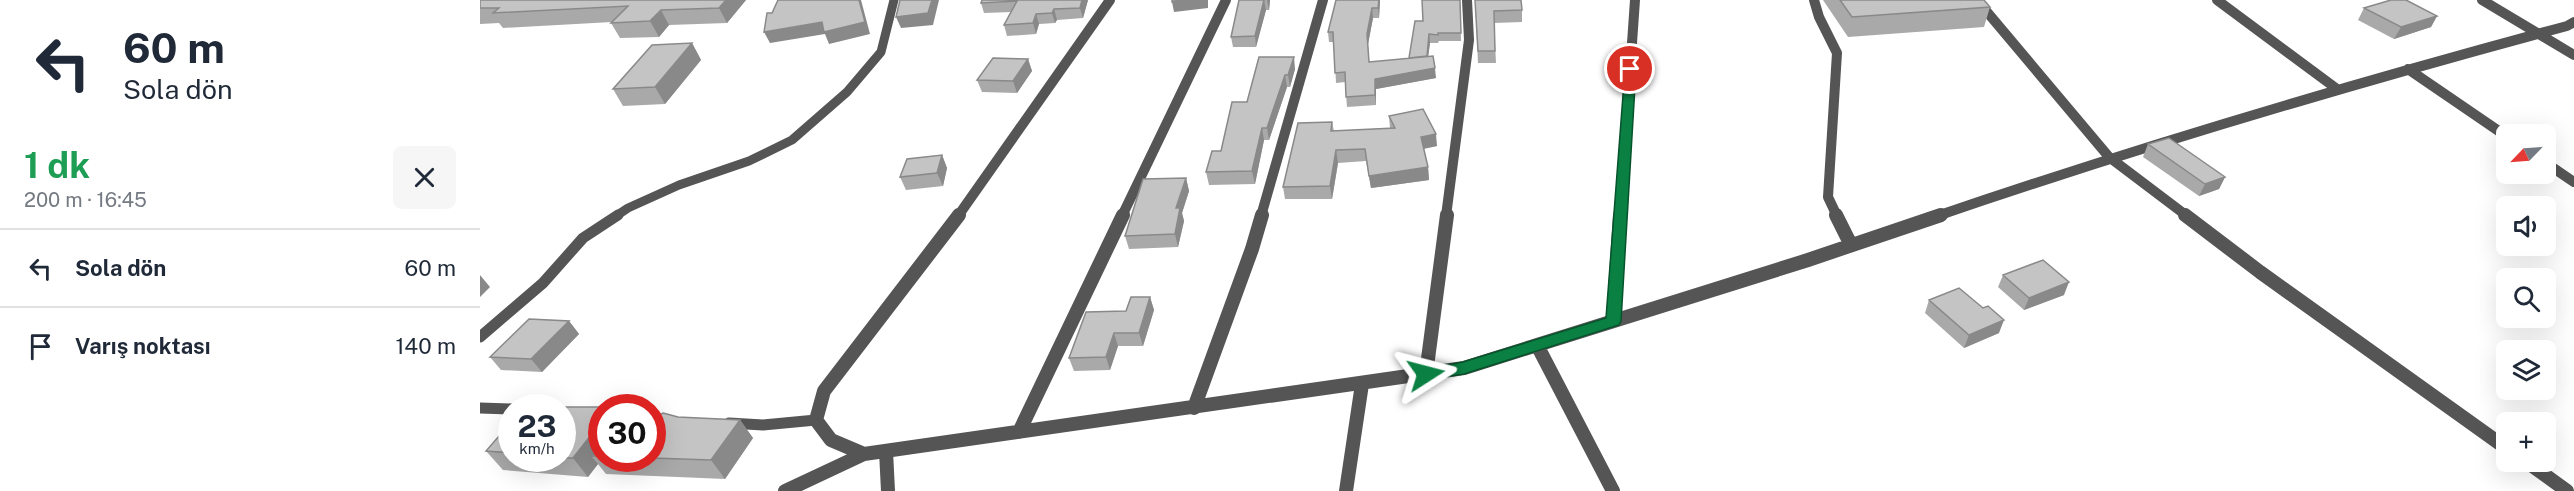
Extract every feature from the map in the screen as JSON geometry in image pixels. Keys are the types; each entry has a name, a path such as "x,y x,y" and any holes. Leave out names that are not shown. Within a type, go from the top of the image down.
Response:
{"street":[{"path":"864,454 831,440 816,420 824,391 966,205 1110,0"},
{"path":"1019,432 1226,0"},
{"path":"1194,408 1252,249 1323,0"},
{"path":"1426,374 1469,40 1467,0"},
{"path":"1613,321 1635,0"},
{"path":"1814,0 1819,17 1837,52 1828,197 1851,245"},
{"path":"1977,0 2109,157 2260,272 2496,441"},
{"path":"2217,0 2337,89"},
{"path":"2482,0 2574,55"},
{"path":"785,491 864,454 1464,368 1851,245 2109,157 2337,89 2567,26 2574,22"},
{"path":"2408,69 2496,129"},
{"path":"2556,170 2574,182"},
{"path":"1537,345 1613,491"},
{"path":"1346,491 1362,384"},
{"path":"886,451 888,491"},
{"path":"2541,472 2567,491"}],"lane":[{"path":"480,337 543,283 583,238 628,208 679,185 749,161 792,140 847,92 881,52 894,0"},
{"path":"480,408 498,409"},
{"path":"719,422 763,425 816,420"}],"building":[{"path":"480,0 726,0 719,8 661,10 650,21 611,23 628,6 493,13 499,8 480,8"},
{"path":"778,0 859,0 865,22 824,32 822,22 764,32 767,13 772,13"},
{"path":"900,0 932,0 928,13 896,17"},
{"path":"982,0 1082,0 1080,8 1054,9 1052,13 1036,14 1033,23 1004,25 1017,1 981,3"},
{"path":"1239,0 1264,0 1255,36 1231,37"},
{"path":"1336,0 1379,0 1378,8 1372,8 1367,34 1369,62 1433,56 1435,68 1375,79 1375,95 1346,97 1345,72 1335,73 1333,32 1328,32"},
{"path":"1422,0 1460,0 1461,33 1429,34 1427,56 1409,58 1415,21 1423,21"},
{"path":"1475,0 1521,0 1522,10 1494,11 1495,51 1478,51"},
{"path":"1840,0 1984,0 1990,7 1852,17"},
{"path":"2391,0 2406,0 2437,16 2401,27 2364,8"},
{"path":"692,43 655,87 613,89 652,45"},
{"path":"1259,57 1294,57 1288,75 1285,75 1267,128 1262,128 1252,171 1206,172 1212,151 1221,151 1232,102 1247,102"},
{"path":"993,58 1028,59 1013,81 977,80"},
{"path":"1423,109 1436,134 1421,137 1428,167 1369,176 1365,149 1336,150 1330,186 1283,187 1298,123 1332,122 1331,131 1395,128 1389,116"},
{"path":"2169,138 2225,177 2205,184 2148,144"},
{"path":"942,155 937,173 900,177 907,159"},
{"path":"1186,178 1176,208 1180,208 1175,234 1125,236 1143,179"},
{"path":"2043,260 2069,282 2029,298 2003,275"},
{"path":"1959,288 1983,308 1988,306 2004,320 1969,335 1929,300"},
{"path":"1131,297 1150,297 1139,333 1114,333 1106,357 1069,358 1086,312 1126,311"},
{"path":"529,319 569,321 531,359 490,357"},
{"path":"576,407 588,407 588,439 576,454"},
{"path":"666,414 678,417 740,420 711,460 666,458"},
{"path":"498,437 498,452 486,451"}],"route":[{"path":"1426,374 1464,368 1613,321 1630,69"}]}
